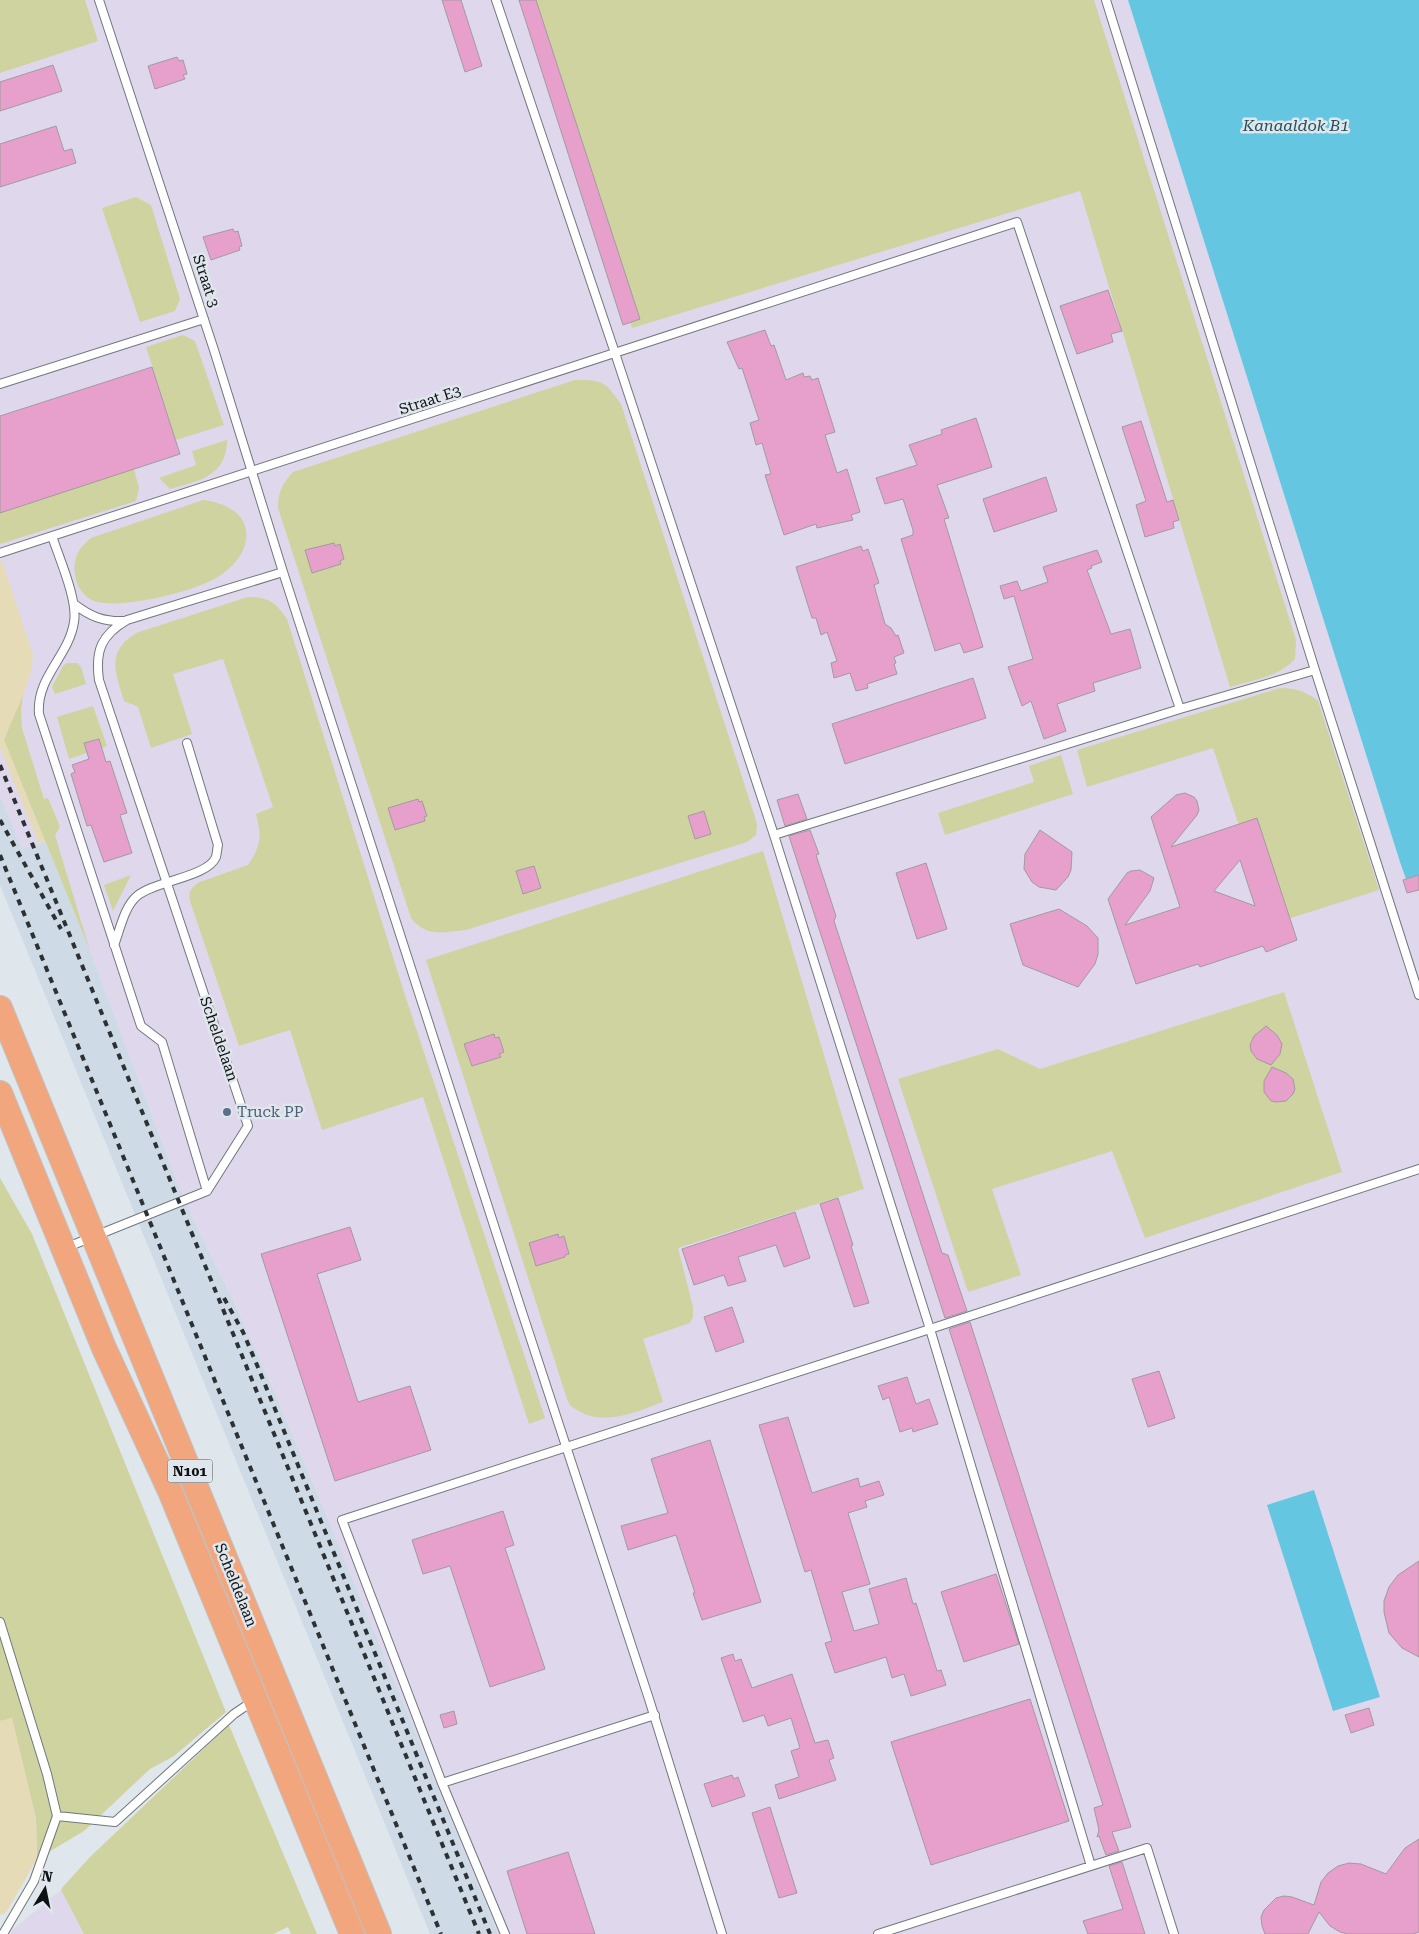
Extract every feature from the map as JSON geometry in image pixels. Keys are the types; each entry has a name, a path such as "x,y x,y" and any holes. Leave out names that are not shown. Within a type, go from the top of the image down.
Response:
{"main road":[{"name":"Scheldelaan","path":"0,1008 379,1934"},
{"name":"Scheldelaan","path":"0,1093 104,1348 170,1491 352,1934"}],"lane":[{"name":"Straat 3","path":"99,0 204,320 283,572 520,1306 654,1715 722,1934"},
{"path":"496,0 616,353 774,835 930,1330 1091,1866"},
{"path":"1106,0 1315,670 1419,995"},
{"name":"Straat E3","path":"0,553 1017,222 1180,709"},
{"path":"0,384 204,320"},
{"path":"52,536 74,604 75,620 72,634 43,685 38,700 39,714 141,1026 162,1042 207,1191 64,1249"},
{"path":"74,604 86,614 98,619 128,620 283,572"},
{"name":"Scheldelaan","path":"128,620 116,627 104,638 97,663 99,680 248,1126 207,1191"},
{"path":"774,835 1180,709 1315,670"},
{"path":"114,946 129,906 136,896 149,888 207,868 216,858 218,845 187,743"},
{"path":"505,1934 442,1783 342,1520 930,1330 1419,1169"},
{"path":"0,1622 47,1774 56,1816 34,1881 3,1934"},
{"path":"56,1816 116,1822 234,1714 256,1699"},
{"path":"442,1783 654,1715"},
{"path":"878,1934 1147,1848 1174,1934"}],"shaded area":[{"path":"0,0 1128,0 1400,862 1406,879 1419,875 1419,1934 498,1934 272,1386 236,1306 195,1223 175,1176 90,951 45,842 22,850 0,796"},
{"path":"0,748 39,844 45,841 90,951 175,1176 195,1223 236,1306 272,1386 498,1934 430,1934 0,885"},
{"path":"61,1890 84,1934 11,1934 12,1930"}],"green space":[{"path":"0,0 85,0 98,41 0,73"},
{"path":"526,0 1094,0 1296,640 1295,659 1289,665 1273,674 1230,687 1080,191 632,328"},
{"path":"136,197 151,205 180,299 175,311 140,322 102,208"},
{"path":"183,335 195,341 224,425 176,440 146,347"},
{"path":"575,380 602,383 607,386 621,404 754,814 757,825 756,835 747,842 466,930 429,931 423,929 411,918 278,508 280,493 283,484 293,472"},
{"path":"227,440 226,452 222,462 209,475 170,489 159,478 196,465 192,451"},
{"path":"134,469 139,488 136,501 0,544 0,513"},
{"path":"203,500 223,505 236,512 244,523 246,530 245,545 242,552 234,564 222,574 191,589 138,601 105,603 94,601 82,592 76,578 75,563 80,549 91,538"},
{"path":"248,597 266,599 279,608 287,619 403,989 545,1418 529,1424 423,1097 322,1130 290,1030 239,1046 190,901 190,892 200,882 248,865 258,847 260,835 256,814 273,807 223,659 173,674 192,734 151,748 138,707 124,701 115,663 120,648 136,633"},
{"path":"67,663 77,663 81,667 86,684 55,694 52,687 63,666"},
{"path":"1280,688 1300,691 1318,701 1379,890 1272,924 1213,748 1087,787 1077,750"},
{"path":"23,692 22,728 44,799 48,798 60,827 55,835 90,951 4,740"},
{"path":"93,706 107,746 69,759 57,717"},
{"path":"1061,755 1073,794 945,835 938,813 1034,782 1029,766"},
{"path":"763,851 864,1189 678,1248 693,1307 693,1317 690,1323 643,1339 663,1402 642,1410 609,1418 587,1415 572,1407 567,1399 426,960"},
{"path":"131,875 113,911 104,885"},
{"path":"1284,992 1342,1172 1145,1238 1112,1151 992,1189 1021,1275 968,1292 898,1079 998,1049 1040,1069"},
{"path":"0,1178 32,1234 226,1712 174,1756 150,1769 84,1831 37,1859 36,1819 12,1719 0,1721"},
{"path":"229,1725 317,1934 291,1934 288,1927 273,1934 84,1934 61,1890 62,1888 89,1858"}],"sand":[{"path":"2,561 33,655 26,687 4,740 45,841 39,844 0,748 0,562"},
{"path":"12,1718 36,1819 37,1859 6,1913 0,1915 0,1721"}],"water":[{"name":"Kanaaldok B1","path":"1128,0 1419,0 1419,875 1406,879 1400,862"},
{"path":"1314,1490 1380,1697 1333,1711 1267,1505"}],"building":[{"path":"442,0 461,0 482,66 465,72"},
{"path":"519,0 536,0 640,319 623,325"},
{"path":"177,57 179,61 183,60 187,74 183,75 185,79 155,89 148,66"},
{"path":"53,65 62,91 0,111 0,82"},
{"path":"56,126 64,151 72,149 76,163 0,187 0,144"},
{"path":"233,229 234,232 238,231 242,246 239,247 240,250 211,260 203,237"},
{"path":"1108,290 1122,331 1111,334 1113,342 1077,354 1060,306"},
{"path":"765,330 771,346 774,345 786,380 803,373 804,377 810,376 812,380 818,378 835,432 825,435 837,473 847,469 860,512 851,515 853,520 817,528 816,524 784,535 765,475 771,474 762,443 756,445 750,423 759,420 742,368 739,369 727,342"},
{"path":"152,367 180,454 0,513 0,416"},
{"path":"976,418 992,467 937,485 949,518 944,519 983,647 964,653 960,643 935,651 901,539 913,535 903,499 885,504 876,478 917,465 909,445 942,434 941,430"},
{"path":"1141,421 1167,502 1173,500 1179,520 1173,522 1174,528 1145,537 1136,505 1146,501 1122,427"},
{"path":"1046,477 1057,511 994,532 983,499"},
{"path":"334,543 335,546 340,544 344,559 340,561 341,564 312,573 305,550"},
{"path":"861,546 863,551 868,549 879,583 874,585 885,624 891,628 896,636 898,635 904,653 894,657 897,674 867,684 868,688 856,691 850,673 834,678 831,663 837,661 827,632 821,635 816,618 812,618 796,567"},
{"path":"1097,550 1102,562 1091,566 1092,568 1087,570 1111,634 1130,629 1141,668 1093,683 1095,691 1057,704 1066,731 1044,739 1031,701 1022,706 1008,667 1033,659 1014,596 1004,599 1000,586 1017,581 1021,591 1048,582 1043,567"},
{"path":"973,678 986,718 845,764 832,724"},
{"path":"99,739 106,762 110,761 127,813 120,815 132,853 104,862 91,825 87,826 71,774 75,772 72,765 89,759 84,743"},
{"path":"1185,793 1194,797 1199,810 1171,847 1257,818 1297,940 1266,952 1263,946 1200,967 1198,964 1136,984 1108,899 1127,873 1140,870 1154,878 1150,891 1125,925 1180,907 1151,817 1176,795","holes":["1240,860 1255,906 1214,891"]},
{"path":"798,794 807,819 785,826 777,800"},
{"path":"418,799 419,802 422,801 427,816 424,817 425,821 395,830 388,808"},
{"path":"704,811 711,834 695,839 688,816"},
{"path":"810,830 819,854 816,855 836,916 834,921 942,1253 948,1255 967,1311 945,1318 789,836"},
{"path":"1040,830 1072,852 1071,870 1068,877 1056,890 1039,887 1032,882 1024,869 1025,854"},
{"path":"926,863 947,929 917,939 896,873"},
{"path":"534,866 541,888 523,894 516,871"},
{"path":"1419,875 1419,890 1407,893 1403,880"},
{"path":"1059,909 1087,926 1098,938 1098,954 1095,964 1078,987 1023,965 1010,924"},
{"path":"1266,1026 1277,1035 1282,1044 1280,1054 1271,1065 1257,1059 1251,1051 1250,1045 1254,1036"},
{"path":"494,1034 495,1038 499,1037 504,1052 499,1054 501,1057 472,1066 464,1044"},
{"path":"1272,1067 1286,1073 1293,1079 1295,1089 1286,1101 1271,1101 1264,1092 1264,1081"},
{"path":"838,1198 869,1303 854,1307 820,1204"},
{"path":"795,1212 810,1258 784,1267 776,1245 738,1257 746,1281 728,1286 724,1275 694,1285 682,1249"},
{"path":"350,1227 361,1260 317,1274 358,1402 410,1386 431,1450 335,1481 261,1254"},
{"path":"558,1234 559,1238 564,1236 569,1254 536,1266 529,1243"},
{"path":"732,1307 744,1342 716,1352 704,1317"},
{"path":"970,1322 1131,1827 1112,1832 1119,1851 1106,1855 1099,1836 1097,1837 1099,1830 1094,1808 1103,1805 949,1329"},
{"path":"1159,1371 1175,1418 1148,1427 1132,1379"},
{"path":"907,1377 916,1404 929,1399 938,1424 913,1432 912,1428 900,1432 889,1397 883,1400 878,1386"},
{"path":"788,1417 812,1493 858,1478 860,1487 879,1481 884,1495 865,1501 867,1507 848,1513 870,1584 842,1592 854,1631 879,1624 869,1589 906,1578 913,1604 916,1603 937,1671 941,1670 946,1685 911,1696 904,1674 892,1678 886,1657 835,1673 825,1643 832,1641 811,1570 805,1572 759,1425"},
{"path":"710,1440 761,1602 702,1620 676,1535 628,1550 621,1526 668,1513 651,1459"},
{"path":"503,1511 514,1545 505,1548 545,1669 490,1687 450,1566 423,1574 412,1540"},
{"path":"1419,1561 1419,1657 1402,1648 1389,1633 1384,1612 1384,1601 1389,1587 1398,1575"},
{"path":"996,1574 1019,1644 964,1662 941,1592"},
{"path":"733,1654 735,1661 741,1659 752,1688 792,1674 815,1743 828,1740 834,1758 829,1760 836,1780 779,1799 775,1785 799,1777 791,1751 800,1748 791,1718 768,1726 764,1715 743,1722 721,1658"},
{"path":"1030,1699 1069,1821 931,1865 891,1742"},
{"path":"1369,1708 1374,1725 1351,1733 1345,1715"},
{"path":"454,1711 457,1724 444,1728 440,1715"},
{"path":"732,1775 734,1779 738,1777 745,1796 712,1807 704,1784"},
{"path":"770,1807 797,1893 779,1898 752,1813"},
{"path":"1419,1839 1419,1932 1413,1934 1348,1934 1330,1926 1319,1912 1308,1934 1265,1934 1261,1917 1264,1910 1276,1898 1292,1897 1314,1905 1321,1882 1328,1873 1338,1866 1349,1863 1361,1864 1386,1874 1405,1848"},
{"path":"568,1852 595,1934 527,1934 507,1871"},
{"path":"1122,1862 1145,1934 1088,1934 1083,1921 1123,1909 1109,1866"}],"railway":[{"path":"0,765 479,1934"},
{"path":"0,820 61,929"},
{"path":"0,855 441,1934"},
{"path":"224,1298 243,1332 257,1365 490,1934"}],"place":[{"name":"Truck PP","path":"227,1112"}]}
